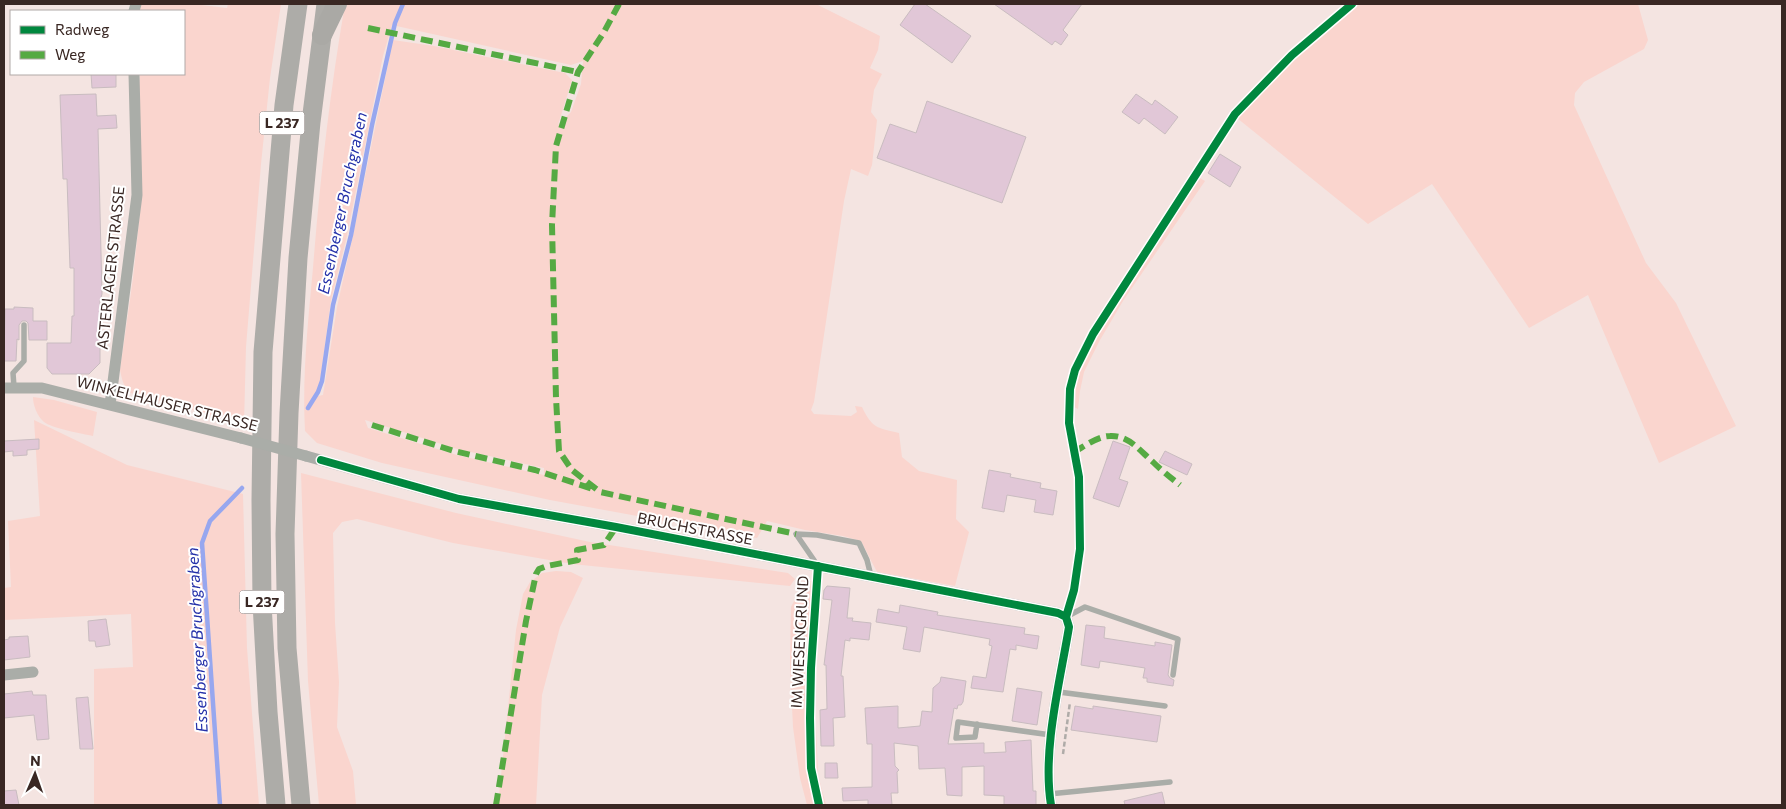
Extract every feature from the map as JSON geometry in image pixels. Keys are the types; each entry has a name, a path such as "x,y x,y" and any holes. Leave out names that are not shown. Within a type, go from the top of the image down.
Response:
{"highway":[{"name":"L 237","path":"276,805 268,712 262,603 260,500 262,398 284,106 298,4"},
{"name":"L 237","path":"301,805 288,648 285,534 289,413 298,258 326,4"},
{"path":"322,35 337,4"}],"street":[{"name":"ASTERLAGER STRASSE","path":"110,405 137,195 134,75"},
{"name":"WINKELHAUSER STRASSE","path":"9,388 42,388 321,460"},
{"name":"BRUCHSTRASSE","path":"321,460 459,499 818,566 1058,613 1066,617"},
{"path":"1050,799 1049,751 1070,627 1066,617"},
{"path":"4,675 33,672"}],"lane":[{"path":"9,388 13,373 24,361 24,325"},
{"path":"818,566 796,534 817,535 859,543 867,560 872,578"},
{"name":"IM WIESENGRUND","path":"810,718 811,668 818,566"},
{"path":"1066,617 1085,607 1178,639 1173,675"},
{"path":"1059,692 1165,706"},
{"path":"977,724 1051,735"},
{"path":"1050,799 1170,782"}],"path":[{"path":"1063,757 1072,693"}],"shaded area":[{"path":"141,4 193,4 227,8 228,4 281,4 270,78 261,164 246,347 244,424 131,393 121,377 120,370 142,194 138,98 140,75 185,75 185,10 140,10"},
{"path":"345,4 816,4 880,36 878,50 870,68 882,74 874,90 871,112 877,120 872,165 868,176 851,169 844,201 814,402 811,410 814,414 851,416 857,412 855,406 862,407 876,426 899,433 902,457 919,471 957,480 956,519 969,532 955,586 877,572 861,541 843,536 767,521 757,538 550,500 382,463 317,443 305,431 304,390 306,350 322,169","holes":["392,25 571,65 583,61 581,84 571,112 558,125 572,80 565,73 434,46 393,40 337,307 323,395 318,396 331,300 346,240 383,56","365,420 457,449 544,468 544,475 457,455 368,428"]},
{"path":"1360,4 1638,4 1648,40 1644,49 1584,82 1575,93 1574,105 1646,263 1676,303 1736,426 1659,463 1588,295 1529,328 1432,184 1368,224 1237,118 1286,66"},
{"path":"1198,177 1205,181 1123,301 1100,340 1084,372 1078,409 1074,407 1075,388 1080,369 1096,334"},
{"path":"33,397 54,400 97,412 93,436 60,429 44,422 39,417"},
{"path":"34,420 127,465 243,494 247,648 259,805 94,805 94,669 133,667 131,614 4,620 4,588 11,587 8,521 40,516"},
{"path":"301,473 456,513 590,542 788,573 795,579 790,586 572,564 453,543 357,519 342,522 333,533 335,623 339,682 337,727 353,771 356,805 319,805 308,681"},
{"path":"556,571 571,572 583,578 560,627 542,695 536,805 498,805 516,630 523,594 530,582 542,573"},
{"path":"805,580 812,581 814,588 806,720 816,728 818,775 826,805 807,805 800,778 793,727 790,665 791,607"}],"building":[{"path":"915,4 925,4 971,36 952,63 900,25"},
{"path":"994,4 1082,4 1063,30 1068,35 1061,45 1055,41 1052,45"},
{"path":"91,75 116,75 116,87 92,88"},
{"path":"96,94 97,116 116,115 117,128 98,129 102,294 100,301 100,363 89,374 52,374 47,368 47,343 71,343 72,316 74,316 74,268 70,268 67,179 63,179 60,95"},
{"path":"1136,94 1152,105 1155,100 1178,117 1165,134 1144,118 1139,124 1122,112"},
{"path":"927,101 1026,137 1002,203 877,158 890,124 916,133"},
{"path":"1220,154 1241,167 1230,187 1208,173"},
{"path":"14,307 33,308 33,321 47,321 47,340 29,340 28,323 22,321 19,325 16,361 4,361 5,309 14,309"},
{"path":"39,439 39,449 27,450 27,455 13,456 13,451 4,452 4,441"},
{"path":"1113,441 1130,447 1119,479 1128,482 1119,507 1093,498"},
{"path":"1165,451 1192,464 1187,475 1159,462"},
{"path":"989,470 1011,474 1010,477 1041,483 1040,488 1057,491 1053,515 1034,512 1036,500 1007,495 1004,512 982,508"},
{"path":"827,586 850,588 847,618 853,618 852,621 871,623 869,640 850,638 850,641 845,640 841,676 843,676 845,717 833,718 834,746 821,746 820,710 827,709 826,665 824,665 832,600 823,599 824,590"},
{"path":"900,605 938,612 937,615 1025,628 1024,634 1039,636 1037,649 1016,645 1016,650 1010,649 1003,692 971,688 973,676 986,678 992,646 989,645 990,639 924,627 920,652 903,649 907,627 876,622 878,609 899,613"},
{"path":"106,619 110,645 96,647 95,641 89,641 88,621"},
{"path":"1086,625 1105,627 1104,638 1155,646 1155,642 1172,645 1168,675 1174,680 1173,686 1147,682 1147,678 1143,678 1145,668 1100,661 1099,668 1081,665"},
{"path":"28,636 30,657 4,660 4,640 9,639 9,637"},
{"path":"941,677 966,681 963,702 961,705 958,705 957,709 954,708 948,744 984,743 984,753 1006,752 1005,742 1031,740 1033,791 1036,791 1036,805 1004,805 1004,796 984,795 984,766 962,767 962,796 947,795 945,768 919,769 918,746 894,743 895,766 899,770 897,772 898,793 891,793 892,805 868,805 868,800 843,801 842,788 872,787 872,744 867,744 865,708 898,706 898,728 920,726 922,711 932,712 933,688 940,682"},
{"path":"1017,688 1042,692 1037,725 1012,721"},
{"path":"32,691 33,695 46,695 49,739 37,740 34,715 4,718 4,694"},
{"path":"88,697 93,749 80,749 76,698"},
{"path":"1075,706 1093,709 1093,706 1161,716 1157,742 1071,730"},
{"path":"825,763 837,763 838,778 825,778"},
{"path":"16,790 19,805 4,805 4,791"},
{"path":"1162,792 1165,805 1125,805 1124,801"}],"waterway":[{"name":"Essenberger Bruchgraben","path":"308,408 318,392 322,381 333,305 351,235 372,125 395,23 403,4"},
{"name":"Essenberger Bruchgraben","path":"220,805 202,543 210,521 242,488"}],"marked path":[{"path":"619,4 604,32 578,72 556,146 552,225 559,451 572,470 600,492 796,534"},
{"path":"368,28 578,72"},
{"path":"372,425 454,451 535,470 593,489"},
{"path":"1074,452 1105,436 1117,436 1134,444 1180,485"},
{"path":"496,805 526,621 536,574 539,569 547,566 578,560 577,550 604,545 616,527"}],"cycle path":[{"path":"1051,805 1049,784 1050,739 1069,627 1066,617 1074,590 1080,549 1079,477 1069,423 1070,389 1075,370 1093,334 1235,114 1292,55 1352,4"},
{"path":"321,460 459,499 616,527 1058,613 1066,617"},
{"path":"818,566 811,668 810,718 811,768 819,805"}]}
